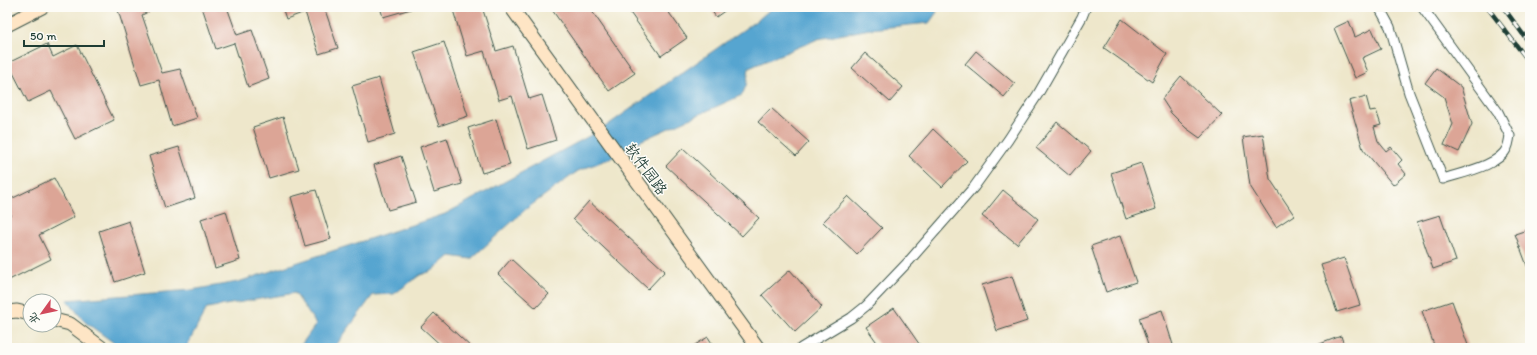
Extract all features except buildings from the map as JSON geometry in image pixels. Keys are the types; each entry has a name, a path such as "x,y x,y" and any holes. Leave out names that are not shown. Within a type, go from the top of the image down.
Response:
{"main road":[{"path":"7,25 42,7"},
{"name":"软件园路","path":"510,7 758,348"},
{"path":"7,312 22,312"},
{"path":"62,322 70,324 102,348"}],"street":[{"path":"802,348 851,318 866,306 909,261 974,187 1008,140 1038,94 1082,17 1086,7"},
{"path":"1379,7 1390,27 1409,92 1443,179 1491,163 1500,158 1507,148 1510,136 1498,112 1422,7"}],"water":[{"path":"773,7 934,7 937,12 929,23 870,29 818,39 749,68 746,86 742,95 627,147 613,157 578,171 526,209 471,259 450,256 432,271 420,275 394,294 373,295 334,348 299,348 316,324 295,293 207,308 186,348 121,348 85,322 67,300 191,290 238,282 445,214 602,129 760,18"}],"railway":[{"path":"1487,7 1530,63"},
{"path":"1503,7 1530,44"}]}
